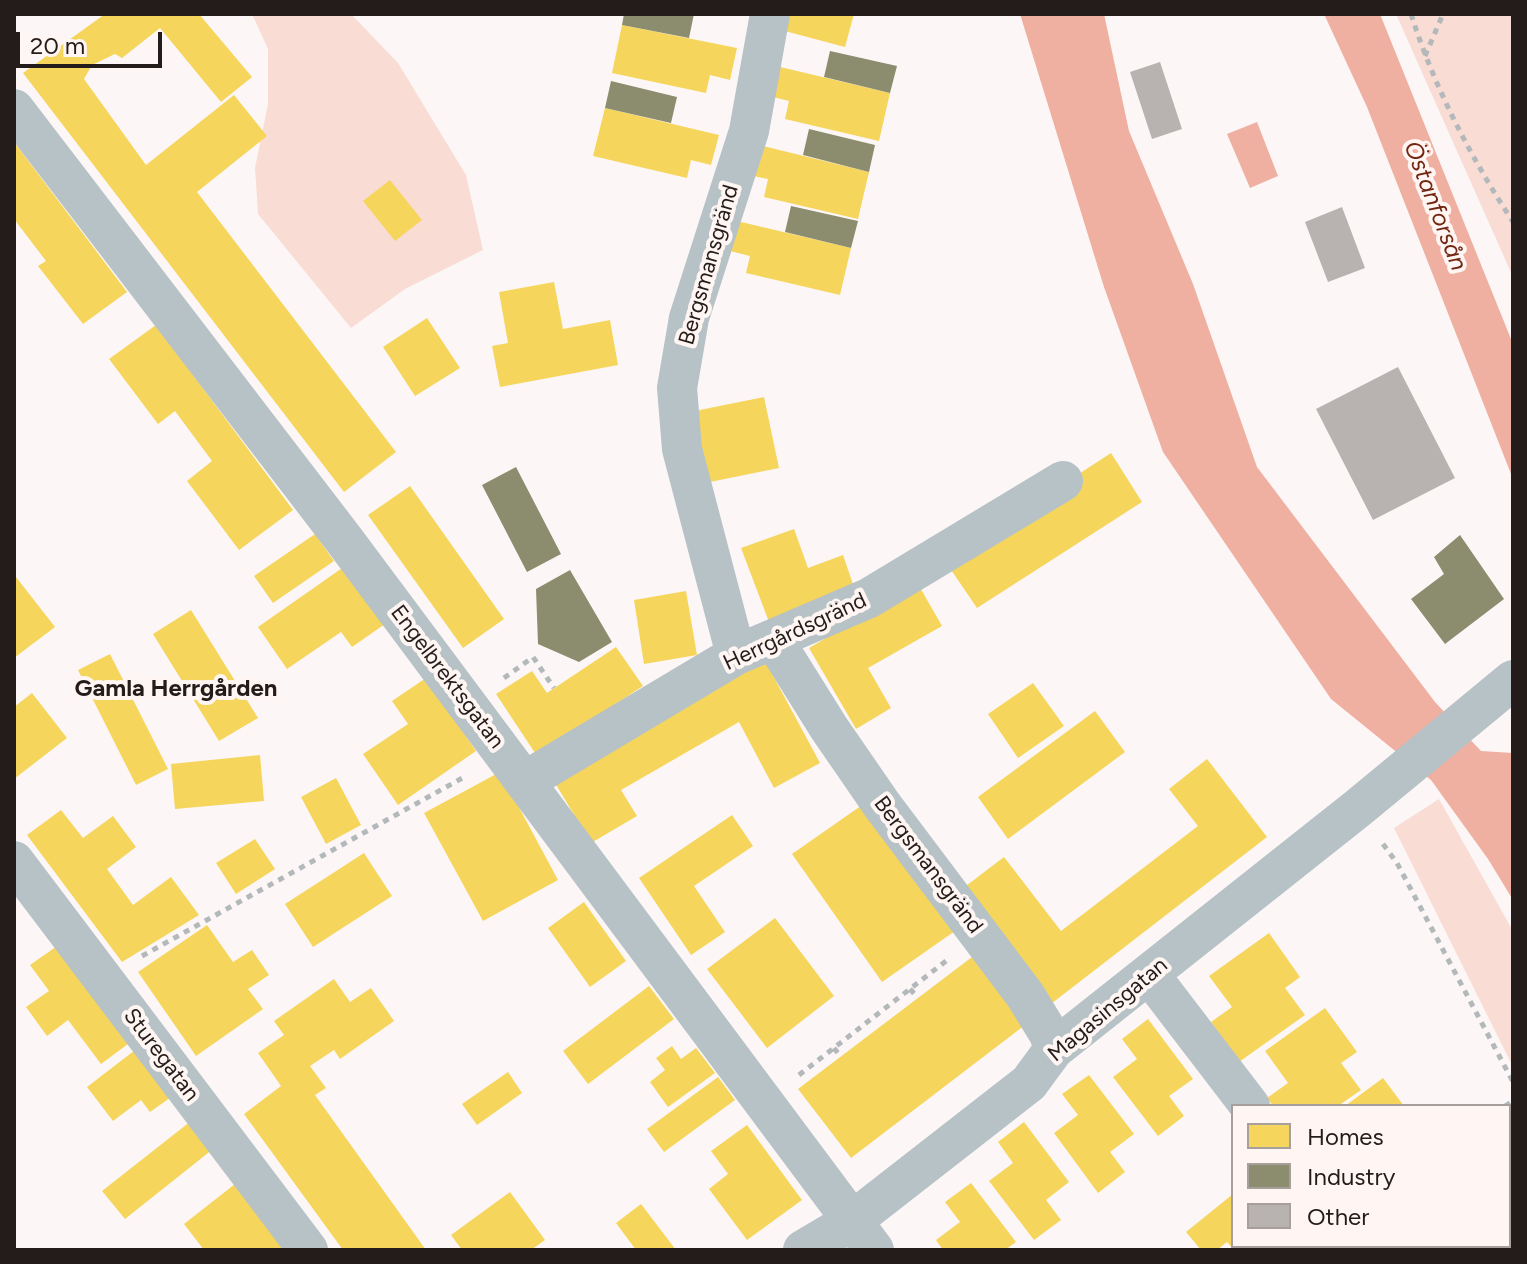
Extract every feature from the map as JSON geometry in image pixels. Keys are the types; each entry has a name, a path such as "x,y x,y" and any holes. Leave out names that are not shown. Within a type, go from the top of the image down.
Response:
{"street":[{"name":"Bergsmansgränd","path":"736,655 682,449 677,388 689,318 749,131 770,14"},
{"name":"Engelbrektsgatan","path":"14,109 515,767 863,1236"},
{"name":"Herrgårdsgränd","path":"515,767 736,655 869,598 1063,481"},
{"name":"Bergsmansgränd","path":"774,640 882,805 1025,995 1049,1034 1054,1049"},
{"name":"Magasinsgatan","path":"803,1250 863,1236 1029,1083 1054,1049 1358,808 1513,680"},
{"name":"Sturegatan","path":"14,861 308,1250"},
{"path":"1149,974 1248,1104"}],"path":[{"path":"1411,14 1425,57 1476,166 1513,222"},
{"path":"1425,57 1443,14"},
{"path":"467,704 533,657 554,688"},
{"path":"131,963 515,767"},
{"path":"1358,808 1397,863 1513,1082"},
{"path":"764,1103 943,963"},
{"path":"910,989 918,998"},
{"path":"834,1048 841,1057"}],"shaded area":[{"path":"252,14 351,14 398,63 466,175 483,250 405,289 351,328 258,214 255,168 268,104 268,49"},
{"path":"1396,14 1513,14 1513,277"},
{"path":"1439,799 1513,931 1513,1067 1394,828"}],"water":[{"path":"1020,14 1104,14 1129,131 1193,284 1257,467 1435,702 1481,751 1513,753 1513,900 1488,859 1431,780 1331,699 1163,452 1104,287"},
{"name":"Östanforsån","path":"1324,14 1380,14 1513,344 1513,479 1367,107"},
{"path":"1257,122 1278,176 1250,188 1227,134"}],"building: Homes":[{"path":"105,14 199,14 252,77 221,102 160,28 122,58 115,54 92,65 84,79 146,165 234,95 267,136 197,192 396,452 344,492 23,73"},
{"path":"786,14 854,14 845,47 781,30"},
{"path":"622,25 737,48 730,80 710,75 706,93 612,73"},
{"path":"776,66 890,93 879,141 785,119 789,101 769,96"},
{"path":"605,108 719,135 711,165 691,160 687,178 593,156"},
{"path":"14,142 127,292 83,324 38,266 46,261 14,219"},
{"path":"755,144 869,172 858,219 764,197 768,179 748,175"},
{"path":"390,180 422,220 395,241 363,201"},
{"path":"737,221 851,248 840,295 746,273 750,256 730,251"},
{"path":"554,282 563,329 610,320 618,365 500,387 492,346 508,343 499,292"},
{"path":"427,318 460,368 415,396 383,347"},
{"path":"156,325 293,510 239,550 187,481 212,461 175,411 158,424 109,359"},
{"path":"764,397 779,468 705,483 690,412"},
{"path":"1111,453 1142,502 977,608 945,561"},
{"path":"410,486 504,619 463,648 368,515"},
{"path":"794,529 808,568 843,555 855,590 769,622 741,548"},
{"path":"315,534 334,561 273,603 254,576"},
{"path":"345,566 385,624 352,647 341,632 287,669 258,627"},
{"path":"16,577 55,627 14,658 14,579"},
{"path":"918,584 942,626 868,668 891,708 856,729 809,648"},
{"path":"686,591 697,655 644,664 634,600"},
{"path":"191,610 258,718 219,741 153,634"},
{"path":"616,647 643,686 537,756 496,694 532,671 547,693"},
{"path":"110,654 168,769 136,785 78,670"},
{"path":"763,657 820,763 774,788 739,722 621,790 637,816 591,843 552,778"},
{"path":"426,678 476,751 398,805 363,754 408,724 392,701"},
{"path":"1033,683 1064,726 1018,758 988,714"},
{"path":"32,693 67,738 14,779 14,707"},
{"path":"1095,711 1125,752 1008,839 978,797"},
{"path":"260,755 264,801 175,809 171,764"},
{"path":"1207,759 1267,837 1047,1007 958,892 1004,857 1061,931 1198,826 1169,789"},
{"path":"500,772 558,880 483,921 424,813"},
{"path":"336,778 361,825 326,844 301,797"},
{"path":"865,803 955,931 882,982 792,854"},
{"path":"61,810 83,838 113,816 136,847 107,869 133,905 171,877 199,915 122,962 27,835"},
{"path":"732,815 753,846 694,886 725,932 691,955 639,878"},
{"path":"255,839 275,869 236,894 216,863"},
{"path":"364,853 392,896 313,947 285,904"},
{"path":"584,902 626,961 590,987 548,928"},
{"path":"775,918 834,996 767,1048 707,969"},
{"path":"207,925 233,962 252,950 269,975 248,989 263,1009 196,1056 138,972"},
{"path":"1269,933 1300,977 1285,988 1305,1015 1239,1062 1211,1022 1232,1007 1209,976"},
{"path":"60,944 132,1041 101,1064 68,1020 47,1036 26,1007 49,991 30,965"},
{"path":"972,957 1025,1025 851,1158 798,1089"},
{"path":"334,979 350,1002 371,988 394,1021 340,1059 334,1050 310,1066 326,1088 315,1095 426,1250 343,1250 244,1114 281,1086 258,1053 284,1035 274,1021"},
{"path":"649,986 674,1019 588,1084 563,1051"},
{"path":"1325,1008 1357,1052 1341,1063 1361,1090 1341,1104 1272,1104 1267,1098 1288,1083 1265,1051"},
{"path":"1148,1019 1193,1079 1169,1096 1184,1116 1158,1136 1113,1077 1137,1059 1122,1039"},
{"path":"672,1046 681,1059 696,1048 715,1073 668,1107 650,1082 665,1070 656,1058"},
{"path":"139,1047 174,1095 150,1112 141,1100 113,1121 87,1087"},
{"path":"508,1072 522,1093 477,1125 462,1104"},
{"path":"1089,1075 1134,1134 1110,1152 1125,1172 1098,1193 1054,1133 1078,1115 1062,1094"},
{"path":"718,1077 735,1100 664,1152 647,1129"},
{"path":"1383,1078 1402,1104 1348,1104"},
{"path":"191,1121 213,1149 125,1219 102,1191"},
{"path":"1024,1122 1069,1182 1046,1200 1061,1220 1034,1240 989,1181 1013,1163 998,1142"},
{"path":"747,1125 802,1200 747,1240 709,1189 728,1174 711,1151"},
{"path":"971,1183 1016,1242 1005,1250 943,1250 936,1240 960,1222 945,1202"},
{"path":"235,1184 285,1250 204,1250 184,1224"},
{"path":"510,1192 545,1240 531,1250 462,1250 451,1235"},
{"path":"1231,1196 1231,1247 1227,1242 1217,1250 1201,1250 1186,1232"},
{"path":"641,1204 676,1250 636,1250 616,1223"},
{"path":"1232,1248 1266,1248 1264,1250"},
{"path":"1380,1248 1462,1248 1459,1250"}],"building: Industry":[{"path":"624,14 694,14 689,38 622,25"},
{"path":"830,51 897,66 890,93 824,77"},
{"path":"611,81 677,97 671,123 605,108"},
{"path":"809,129 875,145 869,172 803,155"},
{"path":"791,206 858,221 851,248 785,232"},
{"path":"516,467 561,554 527,572 482,485"},
{"path":"1460,535 1504,599 1445,644 1411,599 1444,574 1434,557"},
{"path":"570,570 612,642 579,662 538,644 536,589"}],"building: Other":[{"path":"1160,62 1182,129 1152,139 1130,72"},
{"path":"1342,207 1365,268 1328,282 1305,222"},
{"path":"1398,367 1455,478 1373,520 1316,409"}],"district":[{"name":"Gamla Herrgården","path":"176,689"}]}
